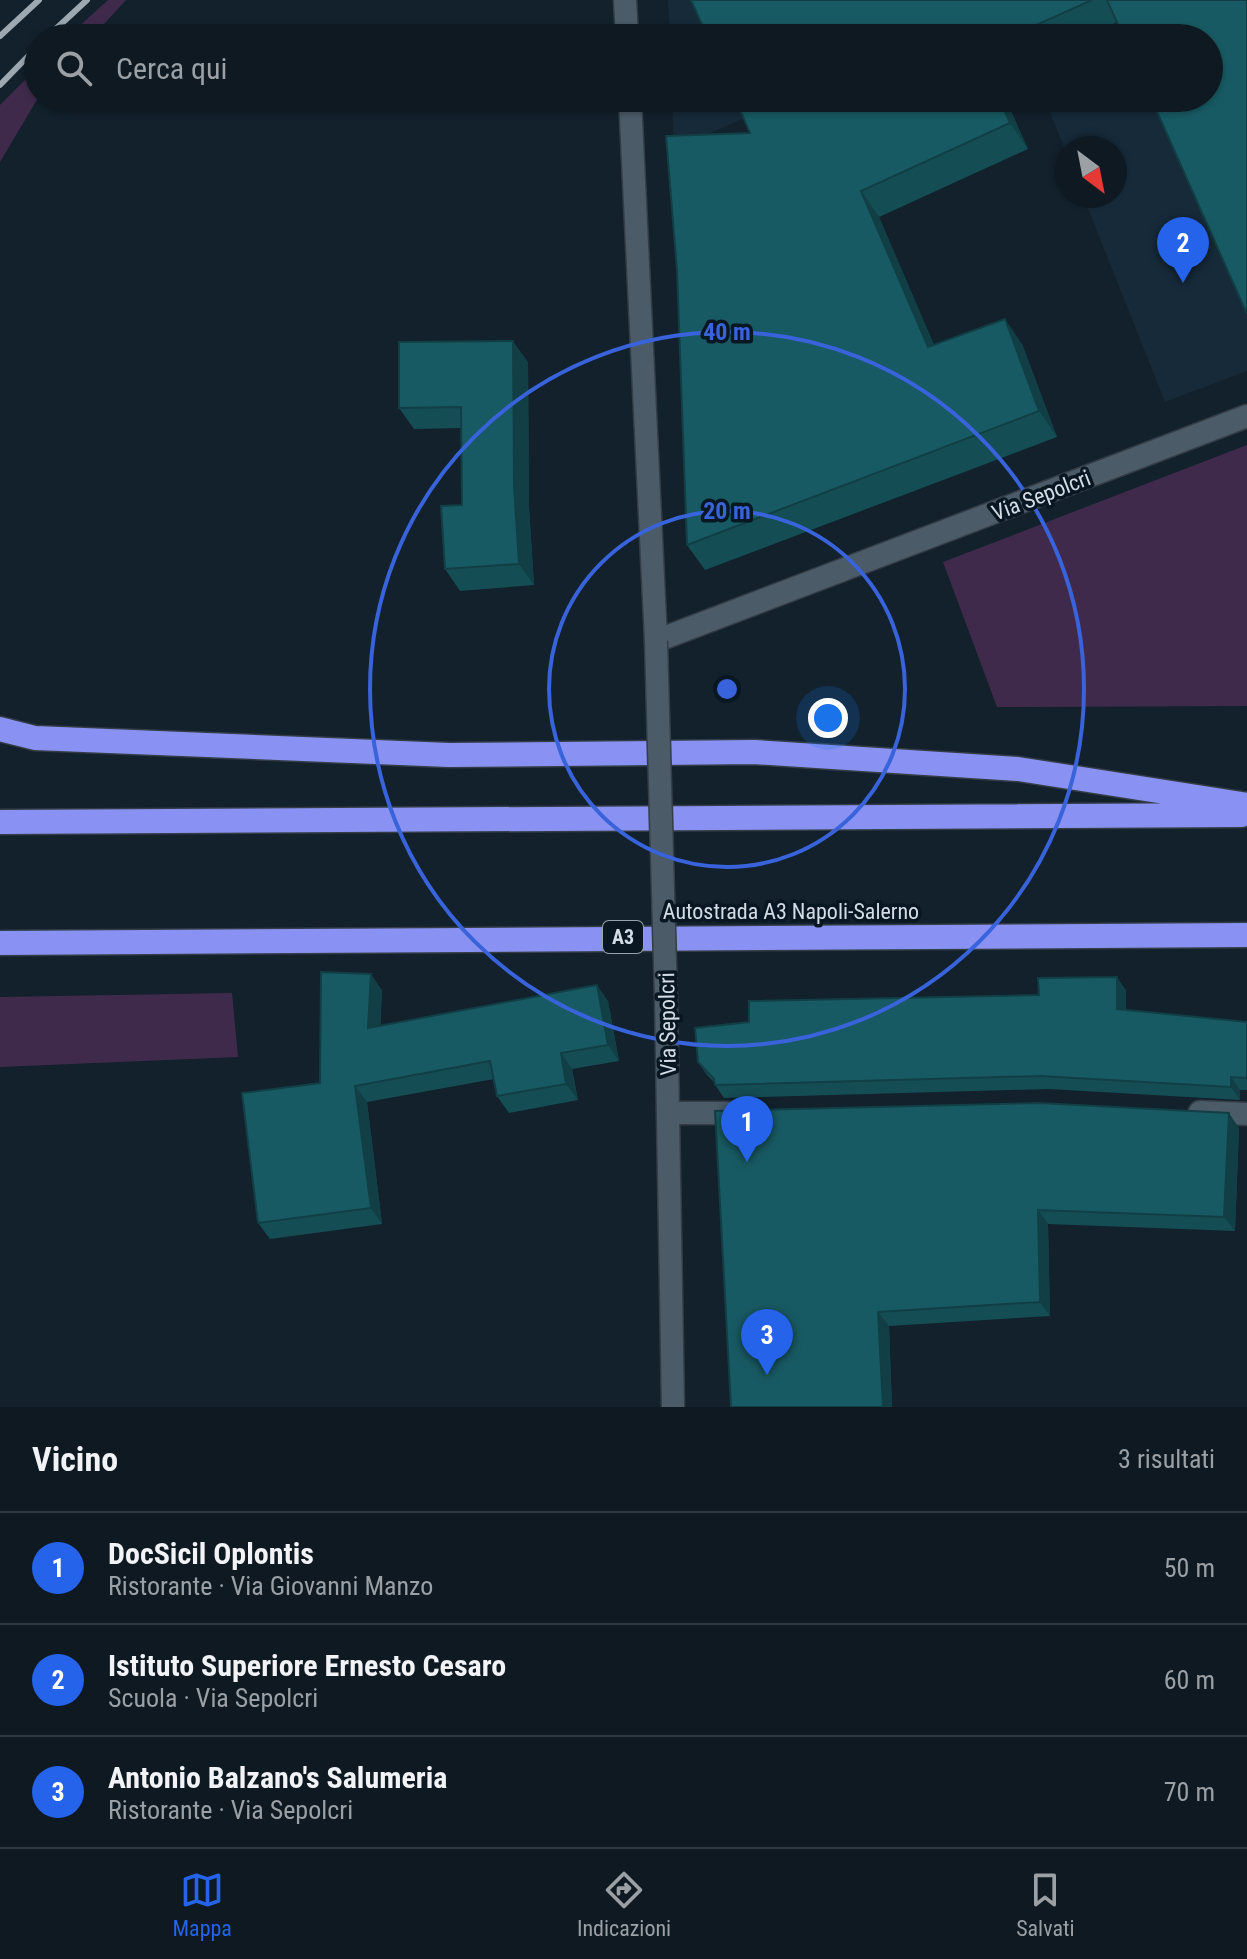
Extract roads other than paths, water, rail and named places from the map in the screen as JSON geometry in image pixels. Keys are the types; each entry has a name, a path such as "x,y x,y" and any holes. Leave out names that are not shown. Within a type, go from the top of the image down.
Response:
{"highway":[{"path":"0,729 35,738 449,755 754,752 1018,769 1247,805"},
{"path":"0,822 1247,815"},
{"name":"Autostrada A3 Napoli-Salerno","path":"0,943 1247,935"}],"street":[{"path":"625,0 626,24"},
{"name":"Via Sepolcri","path":"631,112 656,641 669,1113 673,1407"},
{"name":"Via Sepolcri","path":"656,641 1247,416"},
{"path":"1171,1110 1247,1114"},
{"path":"669,1113 771,1112"}],"railway":[{"path":"0,36 39,0"},
{"path":"61,24 87,0"},
{"path":"0,85 24,60"}],"place":[{"name":"Istituto Superiore Ernesto Cesaro","path":"1183,283"},
{"name":"DocSicil Oplontis","path":"747,1162"},
{"name":"Antonio Balzano's Salumeria","path":"767,1375"}]}
